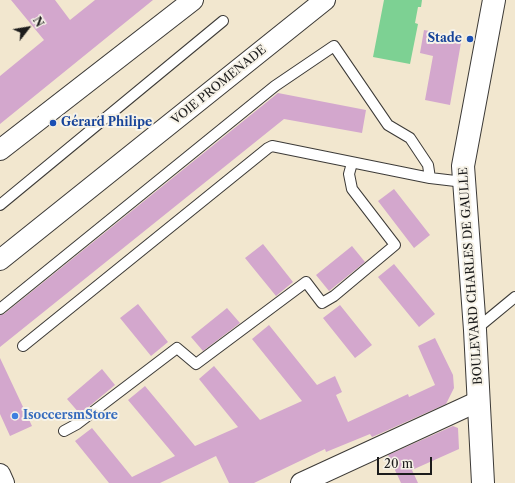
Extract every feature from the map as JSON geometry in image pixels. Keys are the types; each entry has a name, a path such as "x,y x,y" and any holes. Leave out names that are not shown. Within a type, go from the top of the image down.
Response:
{"main road":[{"name":"BOULEVARD CHARLES DE GAULLE","path":"483,483 475,330 463,166 494,0"}],"street":[{"path":"0,150 193,0"},
{"name":"VOIE PROMENADE","path":"0,260 325,0"},
{"path":"301,483 479,402"},
{"path":"0,474 4,483"}],"lane":[{"path":"0,205 224,21"},
{"path":"0,309 275,86 334,46 388,125 410,138 428,166 430,178"},
{"path":"23,346 272,146 430,178 464,182"},
{"path":"64,430 77,424 177,348 196,364 306,282 322,303 334,296 395,245 352,189 349,174 352,163"},
{"path":"475,330 515,297"}],"green space":[{"path":"384,0 422,0 421,7 418,7 415,23 418,24 410,64 373,57"}],"building":[{"path":"11,0 55,0 70,20 95,0 153,0 0,124 0,76 44,40"},
{"path":"424,30 462,37 450,105 425,100 433,56 420,53"},
{"path":"278,93 366,110 362,133 284,119 0,347 0,315 4,314"},
{"path":"394,189 430,235 414,248 378,201"},
{"path":"263,244 293,282 276,296 245,258"},
{"path":"352,246 365,262 329,291 316,275"},
{"path":"394,264 435,314 419,327 378,277"},
{"path":"138,304 168,342 151,356 120,318"},
{"path":"340,305 372,345 355,358 323,318"},
{"path":"227,308 240,323 203,351 191,337"},
{"path":"269,325 317,385 335,376 342,392 336,395 348,422 408,394 409,397 435,385 418,346 435,338 453,375 454,388 446,404 372,437 370,434 326,452 325,449 254,483 229,483 216,456 160,483 109,483 75,441 92,428 132,477 175,456 128,400 145,386 195,446 238,427 199,379 214,366 260,420 302,401 252,339"},
{"path":"0,358 32,426 10,436 0,414"},
{"path":"102,369 115,385 80,414 67,399"},
{"path":"453,426 458,428 459,449 412,470 418,483 401,483 388,455"}],"place":[{"name":"Stade","path":"470,39"},
{"name":"Gérard Philipe","path":"53,123"},
{"name":"IsoccersmStore","path":"15,416"}]}
